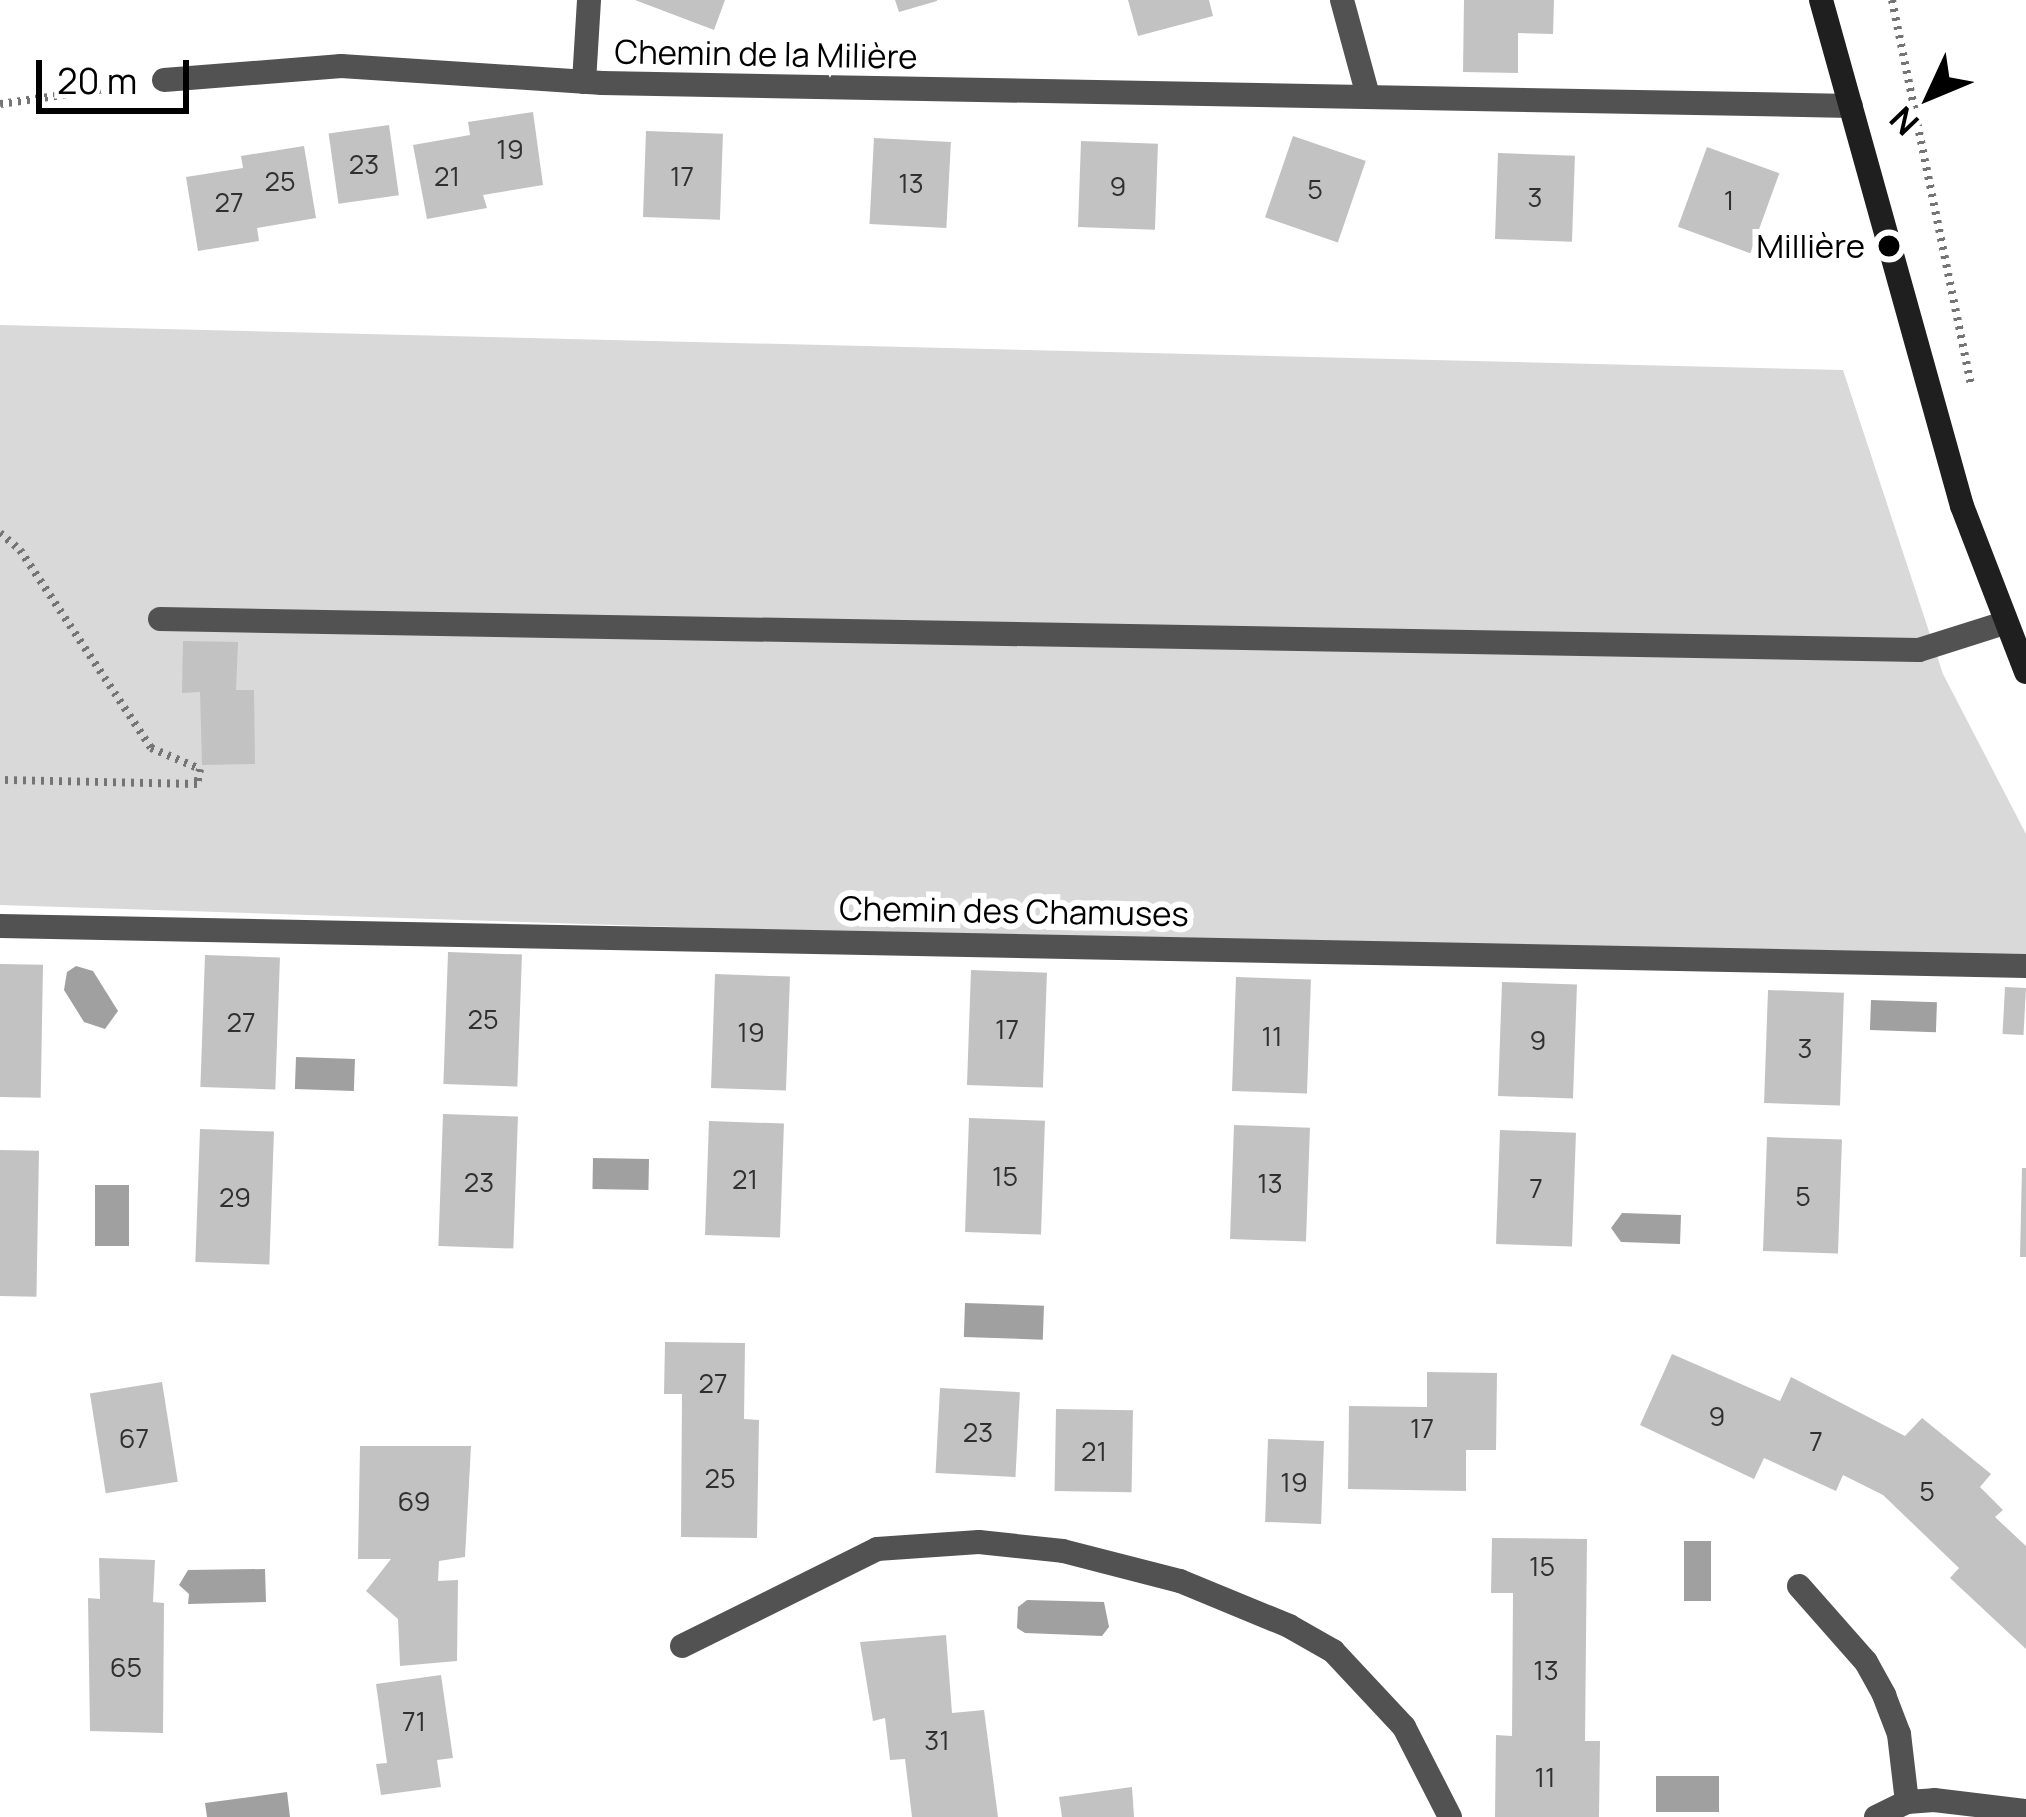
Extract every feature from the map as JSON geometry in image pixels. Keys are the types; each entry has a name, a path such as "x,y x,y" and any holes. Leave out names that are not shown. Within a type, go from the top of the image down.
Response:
{"street":[{"path":"584,82 590,0"},
{"path":"1342,0 1368,96"},
{"path":"1821,0 1962,506 2026,672"},
{"name":"Chemin de la Milière","path":"164,80 340,66 584,82 1850,106"},
{"path":"160,619 1919,650 2004,623"},
{"name":"Chemin des Chamuses","path":"0,926 2026,966"},
{"path":"682,1646 877,1549 980,1542 1063,1551 1180,1581 1289,1625 1333,1651 1404,1726 1450,1817"},
{"path":"1799,1586 1866,1662 1884,1695 1899,1735 1907,1802"},
{"path":"1876,1817 1907,1802 2026,1811"}],"path":[{"path":"1892,0 1972,375 1970,397"},
{"path":"0,104 164,80"},
{"path":"0,533 20,550 151,748 200,769 197,784 0,780"}],"shaded area":[{"path":"0,325 1843,370 1943,674 2026,834 2026,964 1727,961 0,905"},
{"path":"76,966 93,971 118,1011 105,1029 84,1022 64,990 67,972"},
{"path":"1871,1000 1937,1002 1936,1032 1870,1030"},
{"path":"296,1057 355,1059 354,1091 295,1089"},
{"path":"593,1158 649,1159 648,1190 592,1189"},
{"path":"95,1185 129,1185 129,1246 95,1246"},
{"path":"1622,1213 1681,1215 1680,1244 1621,1242 1611,1228"},
{"path":"965,1303 1044,1306 1043,1340 964,1337"},
{"path":"1684,1541 1711,1541 1711,1601 1684,1601"},
{"path":"265,1569 266,1602 188,1604 189,1594 179,1585 188,1570"},
{"path":"1027,1600 1104,1602 1109,1627 1102,1636 1025,1633 1017,1628 1018,1607"},
{"path":"1656,1776 1719,1776 1719,1812 1656,1812"},
{"path":"287,1792 290,1817 207,1817 205,1803"}],"building":[{"path":"635,0 725,0 714,30"},
{"path":"895,0 937,0 937,1 899,12"},
{"path":"1128,0 1209,0 1213,16 1138,36"},
{"path":"1464,0 1554,0 1553,34 1518,33 1518,73 1463,72"},
{"path":"533,112 543,185 483,195 487,208 427,219 413,145 470,135 468,122"},
{"path":"389,125 399,195 338,204 329,133"},
{"path":"646,131 723,134 720,220 643,217"},
{"path":"1293,136 1366,161 1338,242 1265,217"},
{"path":"874,138 951,142 946,228 869,224"},
{"path":"1081,141 1158,144 1155,230 1078,227"},
{"path":"304,146 316,218 257,228 259,241 198,251 186,177 243,168 241,156"},
{"path":"1707,147 1779,173 1750,253 1678,227"},
{"path":"1498,153 1575,156 1572,242 1495,239"},
{"path":"183,641 238,642 236,690 254,690 255,764 202,765 200,692 182,693"},
{"path":"448,952 522,955 517,1087 443,1084"},
{"path":"205,955 280,958 275,1090 200,1087"},
{"path":"0,964 43,965 41,1098 0,1097"},
{"path":"971,970 1047,973 1043,1088 967,1085"},
{"path":"715,974 790,977 786,1091 711,1088"},
{"path":"1236,977 1311,980 1307,1094 1232,1091"},
{"path":"1502,982 1577,985 1573,1099 1498,1096"},
{"path":"2005,987 2026,988 2024,1035 2003,1034"},
{"path":"1768,990 1844,993 1840,1106 1764,1103"},
{"path":"443,1114 518,1117 513,1249 438,1246"},
{"path":"969,1118 1045,1121 1041,1235 965,1232"},
{"path":"709,1121 784,1124 780,1238 705,1235"},
{"path":"1234,1125 1310,1128 1306,1242 1230,1239"},
{"path":"200,1129 274,1132 269,1265 195,1262"},
{"path":"1500,1130 1576,1133 1572,1247 1496,1244"},
{"path":"1767,1137 1842,1140 1838,1254 1763,1251"},
{"path":"0,1150 39,1151 36,1297 0,1296"},
{"path":"2022,1168 2026,1168 2026,1257 2020,1257"},
{"path":"665,1342 745,1343 744,1419 759,1420 757,1538 681,1537 682,1394 664,1394"},
{"path":"1672,1354 1780,1401 1791,1377 1905,1436 1922,1418 1991,1474 1980,1487 2003,1510 1995,1517 2026,1546 2026,1649 1950,1578 1959,1568 1883,1495 1843,1475 1836,1491 1764,1458 1754,1479 1640,1425"},
{"path":"1427,1372 1497,1373 1496,1450 1466,1450 1466,1491 1348,1489 1349,1406 1427,1407"},
{"path":"162,1382 178,1482 106,1493 90,1393"},
{"path":"940,1388 1020,1392 1015,1477 936,1473"},
{"path":"1056,1409 1133,1410 1132,1492 1055,1491"},
{"path":"1268,1439 1324,1441 1321,1524 1265,1522"},
{"path":"360,1446 471,1446 465,1557 439,1561 438,1581 458,1580 457,1661 400,1666 398,1619 366,1591 391,1559 358,1559"},
{"path":"1492,1538 1587,1539 1585,1741 1600,1741 1599,1817 1495,1817 1496,1735 1512,1736 1513,1593 1491,1593"},
{"path":"99,1558 155,1560 153,1602 164,1603 163,1733 90,1731 88,1598 100,1599"},
{"path":"946,1635 952,1713 984,1710 998,1817 912,1817 905,1759 890,1760 885,1718 873,1721 860,1642"},
{"path":"441,1675 453,1758 437,1760 441,1787 381,1795 376,1764 387,1763 376,1684"},
{"path":"1132,1787 1134,1817 1062,1817 1059,1797"}],"place":[{"name":"Millière","path":"1889,246"}]}
